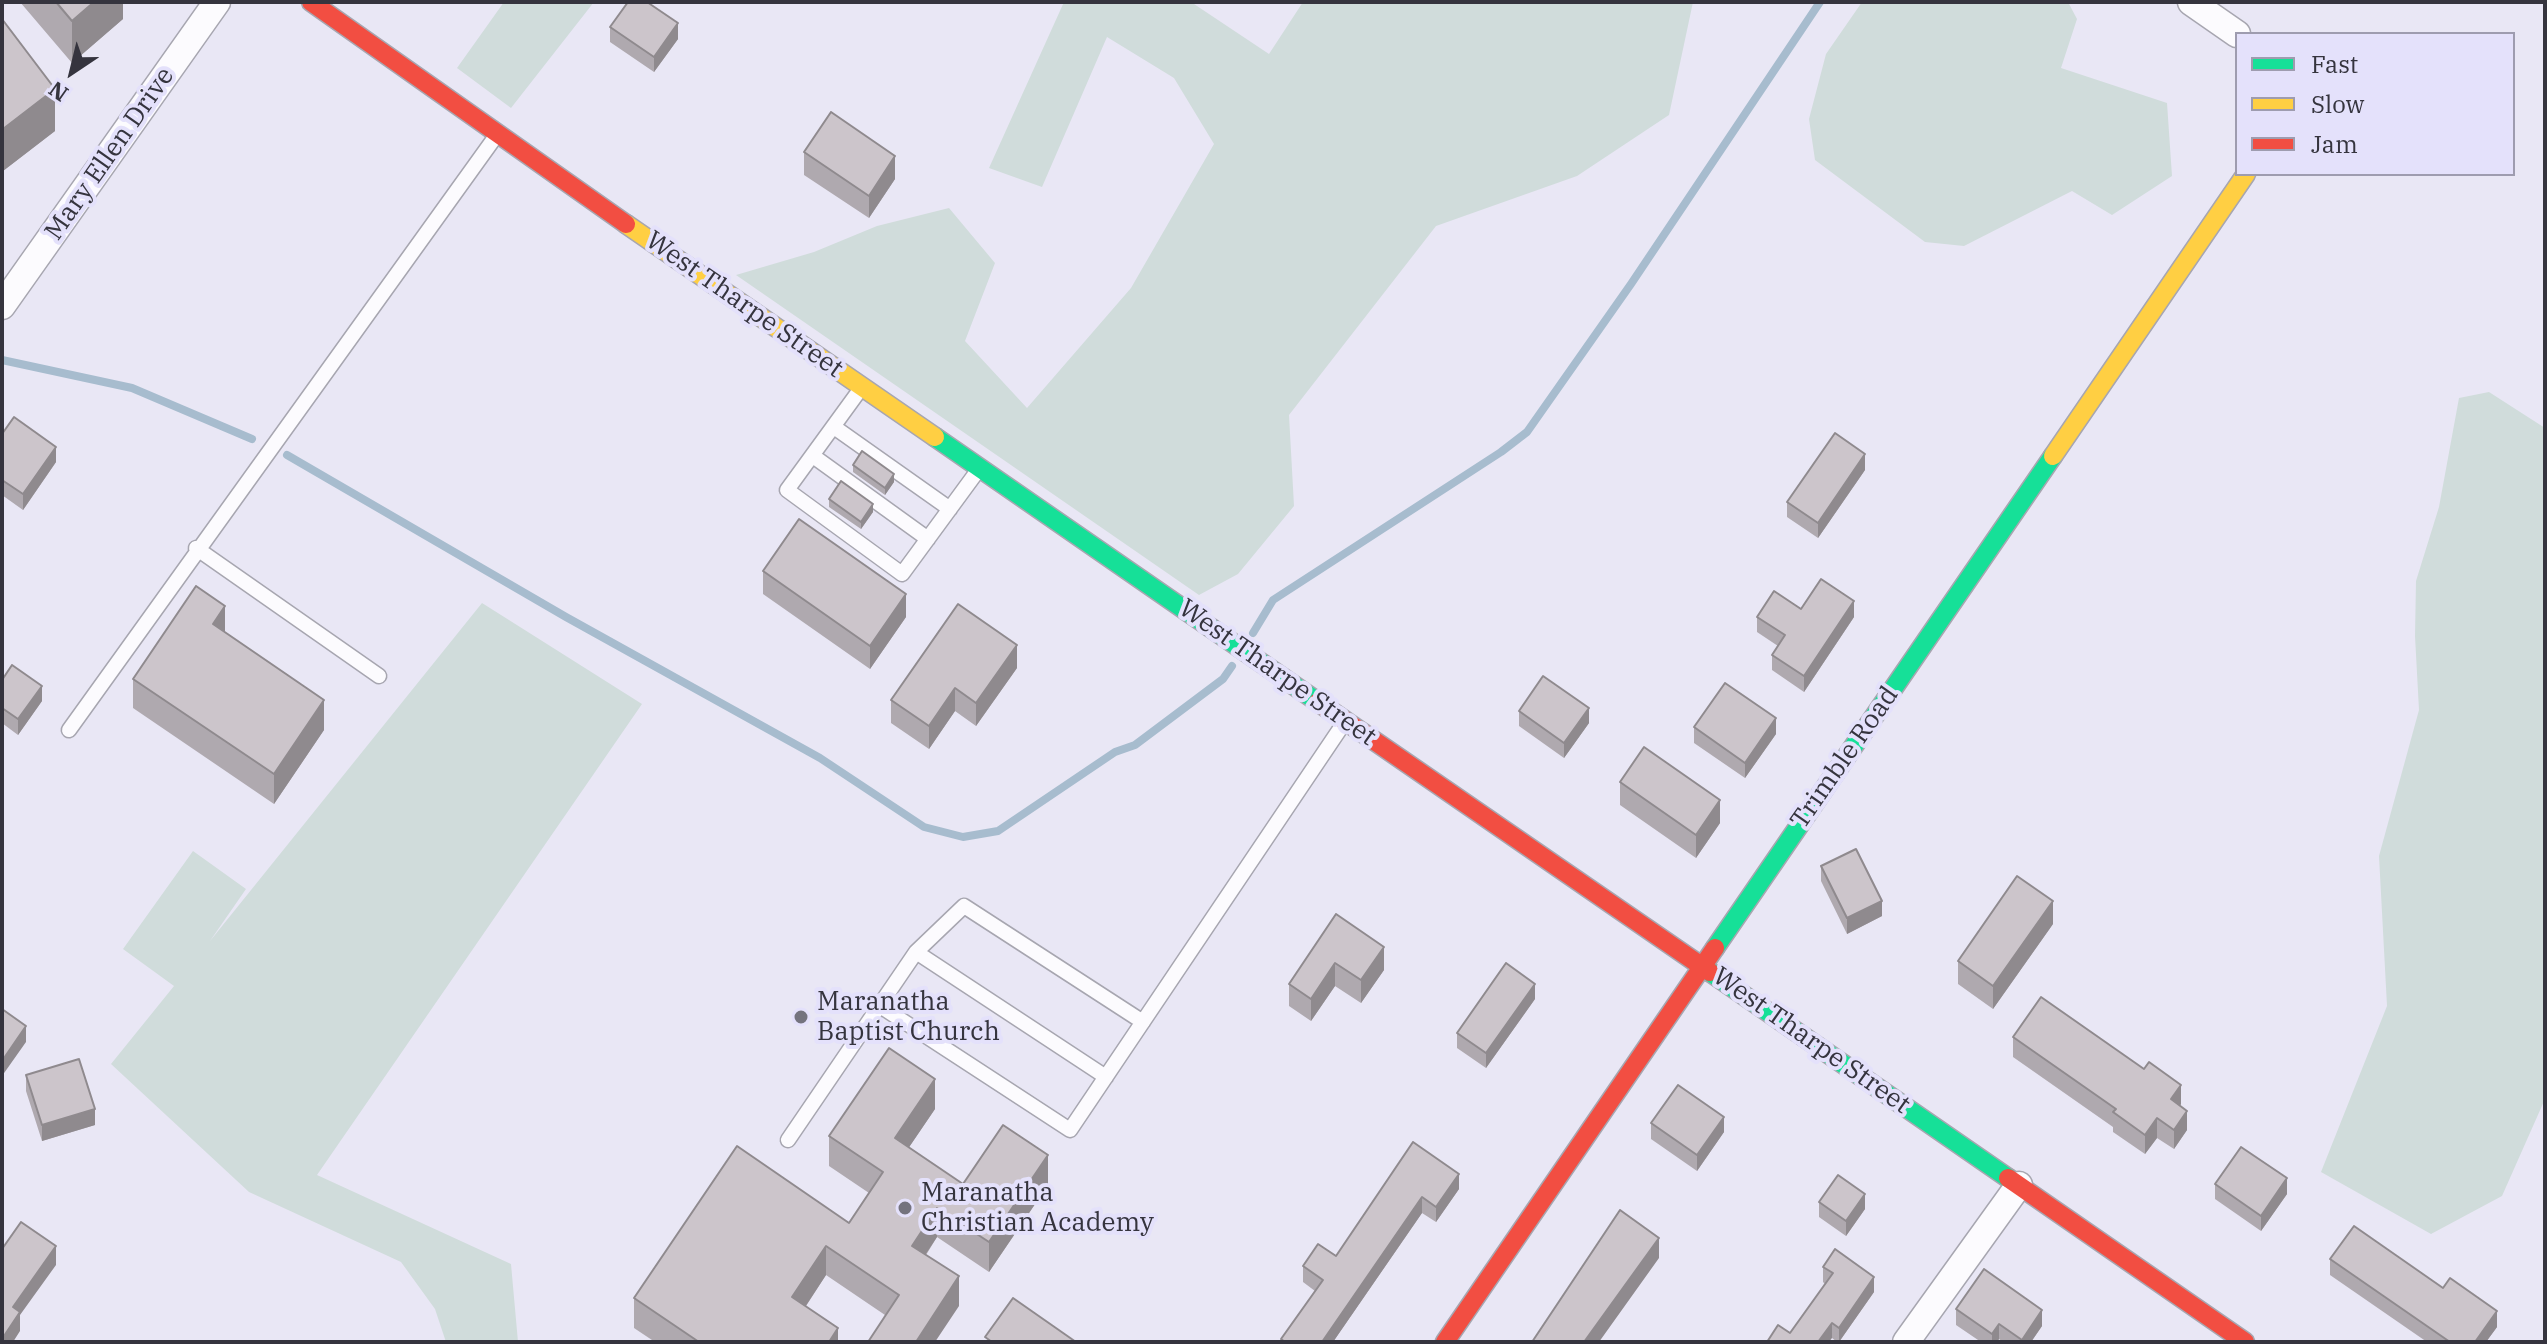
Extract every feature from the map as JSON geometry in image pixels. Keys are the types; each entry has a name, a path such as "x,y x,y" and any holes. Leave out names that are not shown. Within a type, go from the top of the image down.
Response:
{"main road":[{"name":"West Tharpe Street","path":"321,5 497,135 2245,1342"},
{"name":"Trimble Road","path":"1445,1342 2245,176"}],"street":[{"name":"Mary Ellen Drive","path":"2,306 217,2"},
{"path":"2191,2 2235,33"},
{"path":"1906,1342 2019,1185"}],"lane":[{"path":"69,730 196,548 497,135"},
{"path":"863,387 787,490 902,574 980,468"},
{"path":"834,427 950,509"},
{"path":"813,456 928,539"},
{"path":"196,548 379,676"},
{"path":"880,1006 1070,1130 1346,720"},
{"path":"788,1140 916,952 964,906 1143,1022"},
{"path":"916,952 1106,1077"}],"shaded area":[{"path":"504,2 594,2 511,108 457,68"},
{"path":"1064,2 1191,2 1269,54 1303,2 1693,2 1669,115 1577,176 1436,226 1289,415 1294,506 1238,574 1199,595 736,275 814,252 877,226 949,208 995,263 965,341 1027,408 1131,288 1214,144 1174,78 1107,37 1042,187 989,168"},
{"path":"1862,2 2068,2 2077,19 2061,68 2167,103 2172,176 2112,215 2072,191 1964,246 1925,242 1815,160 1809,119 1826,54"},
{"path":"2489,392 2545,428 2545,1099 2502,1196 2431,1234 2321,1172 2387,1006 2379,856 2419,710 2416,581 2439,507 2459,398"},
{"path":"482,603 642,704 317,1175 511,1264 518,1342 446,1342 435,1309 401,1262 249,1192 111,1064 174,986 123,949 193,851 246,889 210,941"}],"building":[{"path":"56,2 94,2 72,21"},
{"path":"628,2 647,2 678,23 654,57 610,27"},
{"path":"2,19 55,89 3,129 2,127"},
{"path":"831,112 895,156 869,196 804,152"},
{"path":"14,417 56,447 23,494 2,480 2,434"},
{"path":"1835,433 1865,454 1818,523 1787,502"},
{"path":"862,451 894,474 885,488 853,465"},
{"path":"841,481 873,504 861,522 829,499"},
{"path":"799,519 906,594 870,646 763,571"},
{"path":"1821,579 1854,601 1804,676 1772,655 1785,635 1757,617 1774,591 1801,609"},
{"path":"196,586 225,606 213,624 324,700 274,774 133,679"},
{"path":"958,604 1017,645 976,703 955,688 929,726 891,700"},
{"path":"12,665 42,686 18,719 2,708 2,680"},
{"path":"1543,676 1589,708 1564,743 1519,711"},
{"path":"1725,683 1776,718 1745,763 1694,727"},
{"path":"1644,747 1720,800 1696,835 1620,782"},
{"path":"1856,849 1882,901 1847,918 1821,866"},
{"path":"2017,876 2053,901 1993,986 1958,961"},
{"path":"1336,914 1384,947 1361,980 1335,963 1311,999 1289,984"},
{"path":"1506,963 1535,984 1486,1053 1457,1033"},
{"path":"2041,997 2144,1069 2149,1062 2181,1085 2171,1099 2187,1111 2174,1130 2157,1118 2145,1135 2113,1112 2116,1109 2013,1037"},
{"path":"2,1009 26,1026 2,1061"},
{"path":"889,1048 935,1079 895,1138 963,1184 1003,1125 1048,1155 989,1242 937,1208 912,1246 959,1276 916,1342 868,1342 899,1295 826,1246 792,1297 838,1328 829,1342 699,1342 634,1298 737,1146 849,1223 883,1172 829,1136"},
{"path":"79,1059 95,1109 42,1125 26,1075"},
{"path":"1678,1085 1724,1117 1697,1155 1651,1123"},
{"path":"1413,1142 1459,1174 1436,1207 1422,1197 1322,1342 1285,1342 1281,1339 1323,1280 1303,1266 1318,1244 1336,1256"},
{"path":"2241,1147 2287,1178 2261,1216 2215,1184"},
{"path":"1838,1175 1865,1194 1846,1221 1819,1202"},
{"path":"1620,1210 1659,1238 1584,1342 1532,1342"},
{"path":"21,1222 56,1246 13,1307 20,1312 2,1339 2,1249"},
{"path":"2354,1226 2443,1288 2450,1278 2497,1311 2475,1342 2450,1342 2330,1259"},
{"path":"1835,1249 1874,1277 1839,1328 1832,1323 1818,1342 1767,1342 1778,1325 1790,1333 1833,1273 1823,1267"},
{"path":"1984,1269 2042,1310 2022,1340 1999,1324 1992,1334 1956,1309"},
{"path":"1013,1298 1076,1342 992,1342 985,1337"}],"waterway":[{"path":"1253,633 1273,600 1527,432 1631,284 1820,2"},
{"path":"2,360 132,388 252,439"},
{"path":"287,455 566,617 820,758 924,827 963,837 998,831 1115,752 1135,745 1223,679 1232,666"}],"traffic: fast":[{"path":"935,437 1318,702"},
{"path":"1715,948 2053,456"},
{"path":"1710,972 2008,1178"}],"traffic: slow":[{"path":"2053,456 2245,176"},
{"path":"626,224 935,437"}],"traffic: jam":[{"path":"311,2 626,224"},
{"path":"1318,702 1710,972"},
{"path":"1445,1342 1715,948"},
{"path":"2008,1178 2245,1342"}],"place":[{"name":"Maranatha Baptist Church","path":"801,1017"},
{"name":"Maranatha Christian Academy","path":"905,1208"}]}
